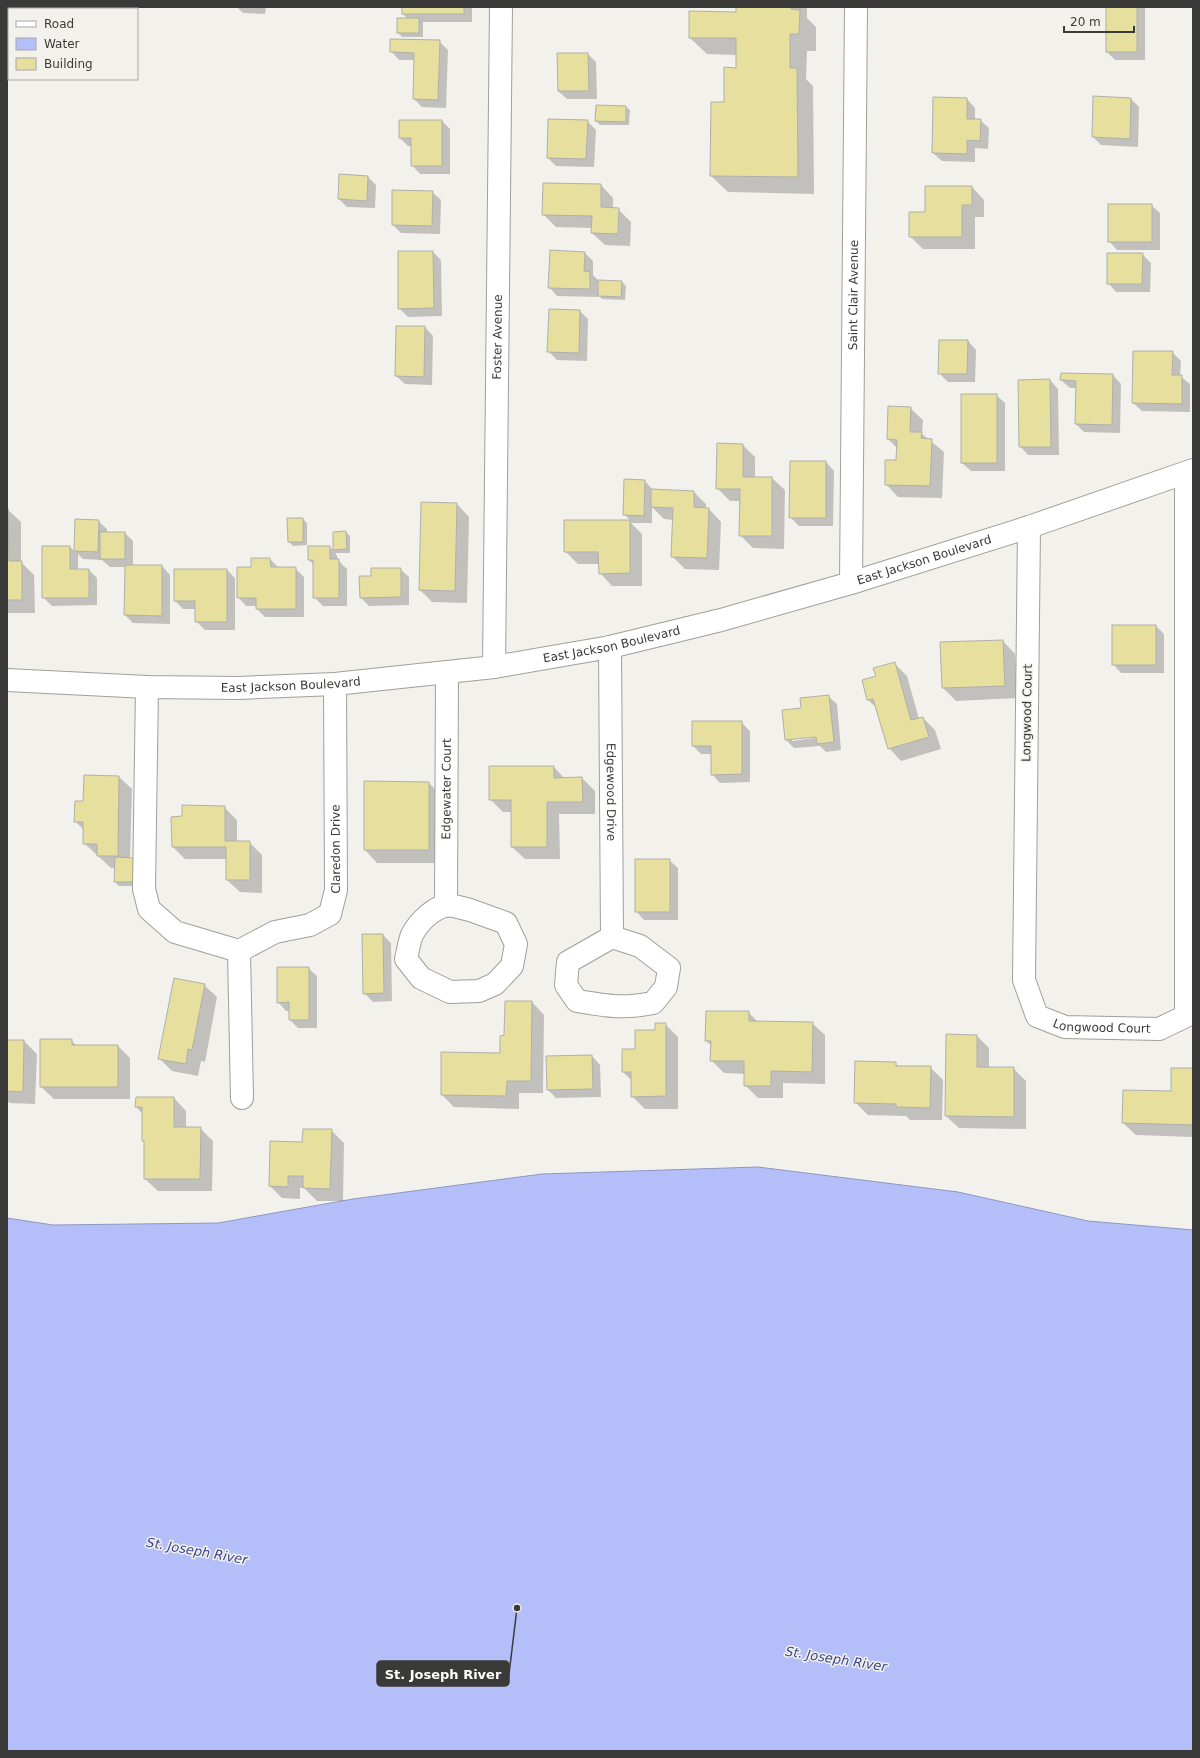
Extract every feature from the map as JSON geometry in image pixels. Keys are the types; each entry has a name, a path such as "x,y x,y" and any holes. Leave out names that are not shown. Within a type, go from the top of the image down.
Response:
{"street":[{"name":"Foster Avenue","path":"494,667 501,7"},
{"name":"Saint Clair Avenue","path":"851,583 856,7"},
{"name":"East Jackson Boulevard","path":"7,680 147,688 238,688 336,684 494,667 610,647 720,620 851,583 1029,527 1189,471"},
{"name":"Longwood Court","path":"1029,527 1024,980 1037,1016 1065,1027 1159,1028 1186,1016 1189,471"},
{"name":"Edgewood Drive","path":"610,647 612,938"},
{"name":"Edgewater Court","path":"446,906 447,672"},
{"name":"Claredon Drive","path":"239,951 275,932 310,925 330,914 336,890 336,684"},
{"path":"147,688 144,889 149,909 175,932 239,951 242,1098"},
{"path":"446,906 470,910 506,923 516,944 512,966 495,984 479,991 450,992 421,978 406,959 412,934 426,916 446,906"}],"water":[{"path":"758,1167 958,1192 1088,1221 1193,1230 1193,1751 7,1751 7,1218 53,1225 218,1223 353,1199 542,1174"}],"building":[{"path":"402,7 464,7 464,14 402,14"},
{"path":"736,7 791,7 791,9 800,10 799,34 790,34 790,68 797,68 798,177 710,176 711,102 724,102 724,67 736,68 736,38 689,38 689,11 736,12"},
{"path":"1106,7 1137,7 1137,52 1106,52"},
{"path":"397,18 419,18 419,33 397,33"},
{"path":"390,39 440,40 438,100 413,99 414,53 390,52"},
{"path":"557,53 588,53 589,91 558,91"},
{"path":"1093,96 1131,98 1130,139 1092,137"},
{"path":"933,97 967,98 967,119 981,119 980,141 967,140 967,154 932,153"},
{"path":"596,105 626,106 626,122 595,121"},
{"path":"548,119 588,120 586,159 547,158"},
{"path":"399,120 442,120 442,166 411,166 411,138 399,138"},
{"path":"339,174 368,176 367,201 338,199"},
{"path":"543,183 601,184 601,207 619,208 618,234 591,233 592,216 542,215"},
{"path":"925,186 972,186 972,205 962,205 962,237 909,237 909,212 925,212"},
{"path":"392,190 433,191 432,226 392,225"},
{"path":"1108,204 1152,204 1152,242 1108,242"},
{"path":"550,250 585,252 584,271 590,272 590,289 548,288"},
{"path":"398,251 433,251 434,308 398,309"},
{"path":"1107,253 1143,253 1142,284 1107,284"},
{"path":"598,280 622,281 621,297 598,296"},
{"path":"549,309 580,310 579,353 547,352"},
{"path":"396,326 425,326 424,377 395,376"},
{"path":"939,340 968,340 967,374 938,374"},
{"path":"1133,351 1173,351 1172,375 1182,375 1182,404 1132,403"},
{"path":"1061,373 1113,374 1112,425 1075,424 1076,381 1060,380"},
{"path":"1050,379 1051,447 1019,447 1018,380"},
{"path":"961,394 997,394 997,463 961,463"},
{"path":"888,406 911,407 910,432 922,432 921,438 932,439 930,486 885,485 885,460 896,460 897,440 887,439"},
{"path":"717,443 743,444 743,477 772,477 772,536 739,536 740,489 716,489"},
{"path":"790,461 826,461 826,518 789,518"},
{"path":"624,479 645,480 644,516 623,515"},
{"path":"651,489 694,491 694,507 709,508 707,558 671,557 673,508 651,507"},
{"path":"421,502 457,503 455,591 419,590"},
{"path":"7,508 9,561 22,561 22,600 7,600"},
{"path":"287,518 303,518 303,542 288,542"},
{"path":"75,519 99,520 98,552 74,551"},
{"path":"564,520 630,520 630,573 599,574 598,552 564,552"},
{"path":"346,531 347,549 333,550 333,532"},
{"path":"100,532 125,532 125,559 100,559"},
{"path":"42,546 70,546 70,569 89,569 89,598 42,598"},
{"path":"308,546 330,546 330,559 339,559 339,598 313,598 313,560 308,560"},
{"path":"251,558 270,558 271,567 296,567 296,609 256,609 256,598 237,598 237,567 251,567"},
{"path":"125,565 162,565 162,616 124,615"},
{"path":"371,568 401,568 401,597 360,598 359,576 371,576"},
{"path":"174,569 227,569 227,622 195,622 195,601 174,601"},
{"path":"1112,625 1156,625 1156,665 1112,665"},
{"path":"1003,640 1005,686 942,688 940,642"},
{"path":"895,662 911,720 923,717 929,737 888,749 873,699 867,700 862,680 876,676 873,668"},
{"path":"829,695 834,742 817,744 816,737 785,740 782,710 801,708 800,698"},
{"path":"692,721 742,721 742,774 711,775 711,746 692,746"},
{"path":"489,766 554,766 554,778 582,777 583,802 547,802 547,847 511,847 511,800 489,800"},
{"path":"84,775 119,776 118,856 97,856 97,844 83,844 83,822 74,822 75,801 83,801"},
{"path":"364,781 429,782 429,850 364,850"},
{"path":"182,805 225,806 225,841 250,841 250,880 226,880 226,847 172,847 171,817 182,816"},
{"path":"115,857 134,858 133,882 114,882"},
{"path":"635,859 670,859 670,912 635,912"},
{"path":"362,934 383,934 384,993 363,994"},
{"path":"277,967 309,967 309,1020 289,1020 289,1002 277,1003"},
{"path":"174,978 205,984 192,1050 188,1049 186,1064 158,1059"},
{"path":"505,1001 532,1001 531,1081 507,1081 506,1096 441,1095 441,1052 500,1053 500,1036 504,1035"},
{"path":"706,1011 749,1011 749,1021 813,1022 812,1072 771,1071 771,1086 744,1086 744,1061 710,1061 711,1041 705,1041"},
{"path":"655,1023 666,1023 666,1096 631,1097 631,1072 622,1072 622,1049 635,1049 635,1030 655,1030"},
{"path":"946,1034 977,1035 977,1067 1014,1067 1014,1117 945,1116"},
{"path":"40,1039 72,1039 72,1045 118,1045 118,1087 40,1087"},
{"path":"7,1040 24,1040 23,1092 7,1091"},
{"path":"592,1055 593,1089 547,1090 546,1056"},
{"path":"855,1061 896,1062 896,1066 931,1066 930,1108 896,1107 896,1104 854,1103"},
{"path":"1171,1068 1193,1068 1193,1125 1122,1123 1123,1090 1171,1091"},
{"path":"136,1097 174,1097 174,1127 201,1127 200,1179 144,1179 142,1107 135,1107"},
{"path":"303,1129 332,1129 330,1189 303,1188 303,1176 288,1176 288,1187 269,1186 270,1141 302,1142"}],"place":[{"name":"St. Joseph River","path":"517,1608"}]}
